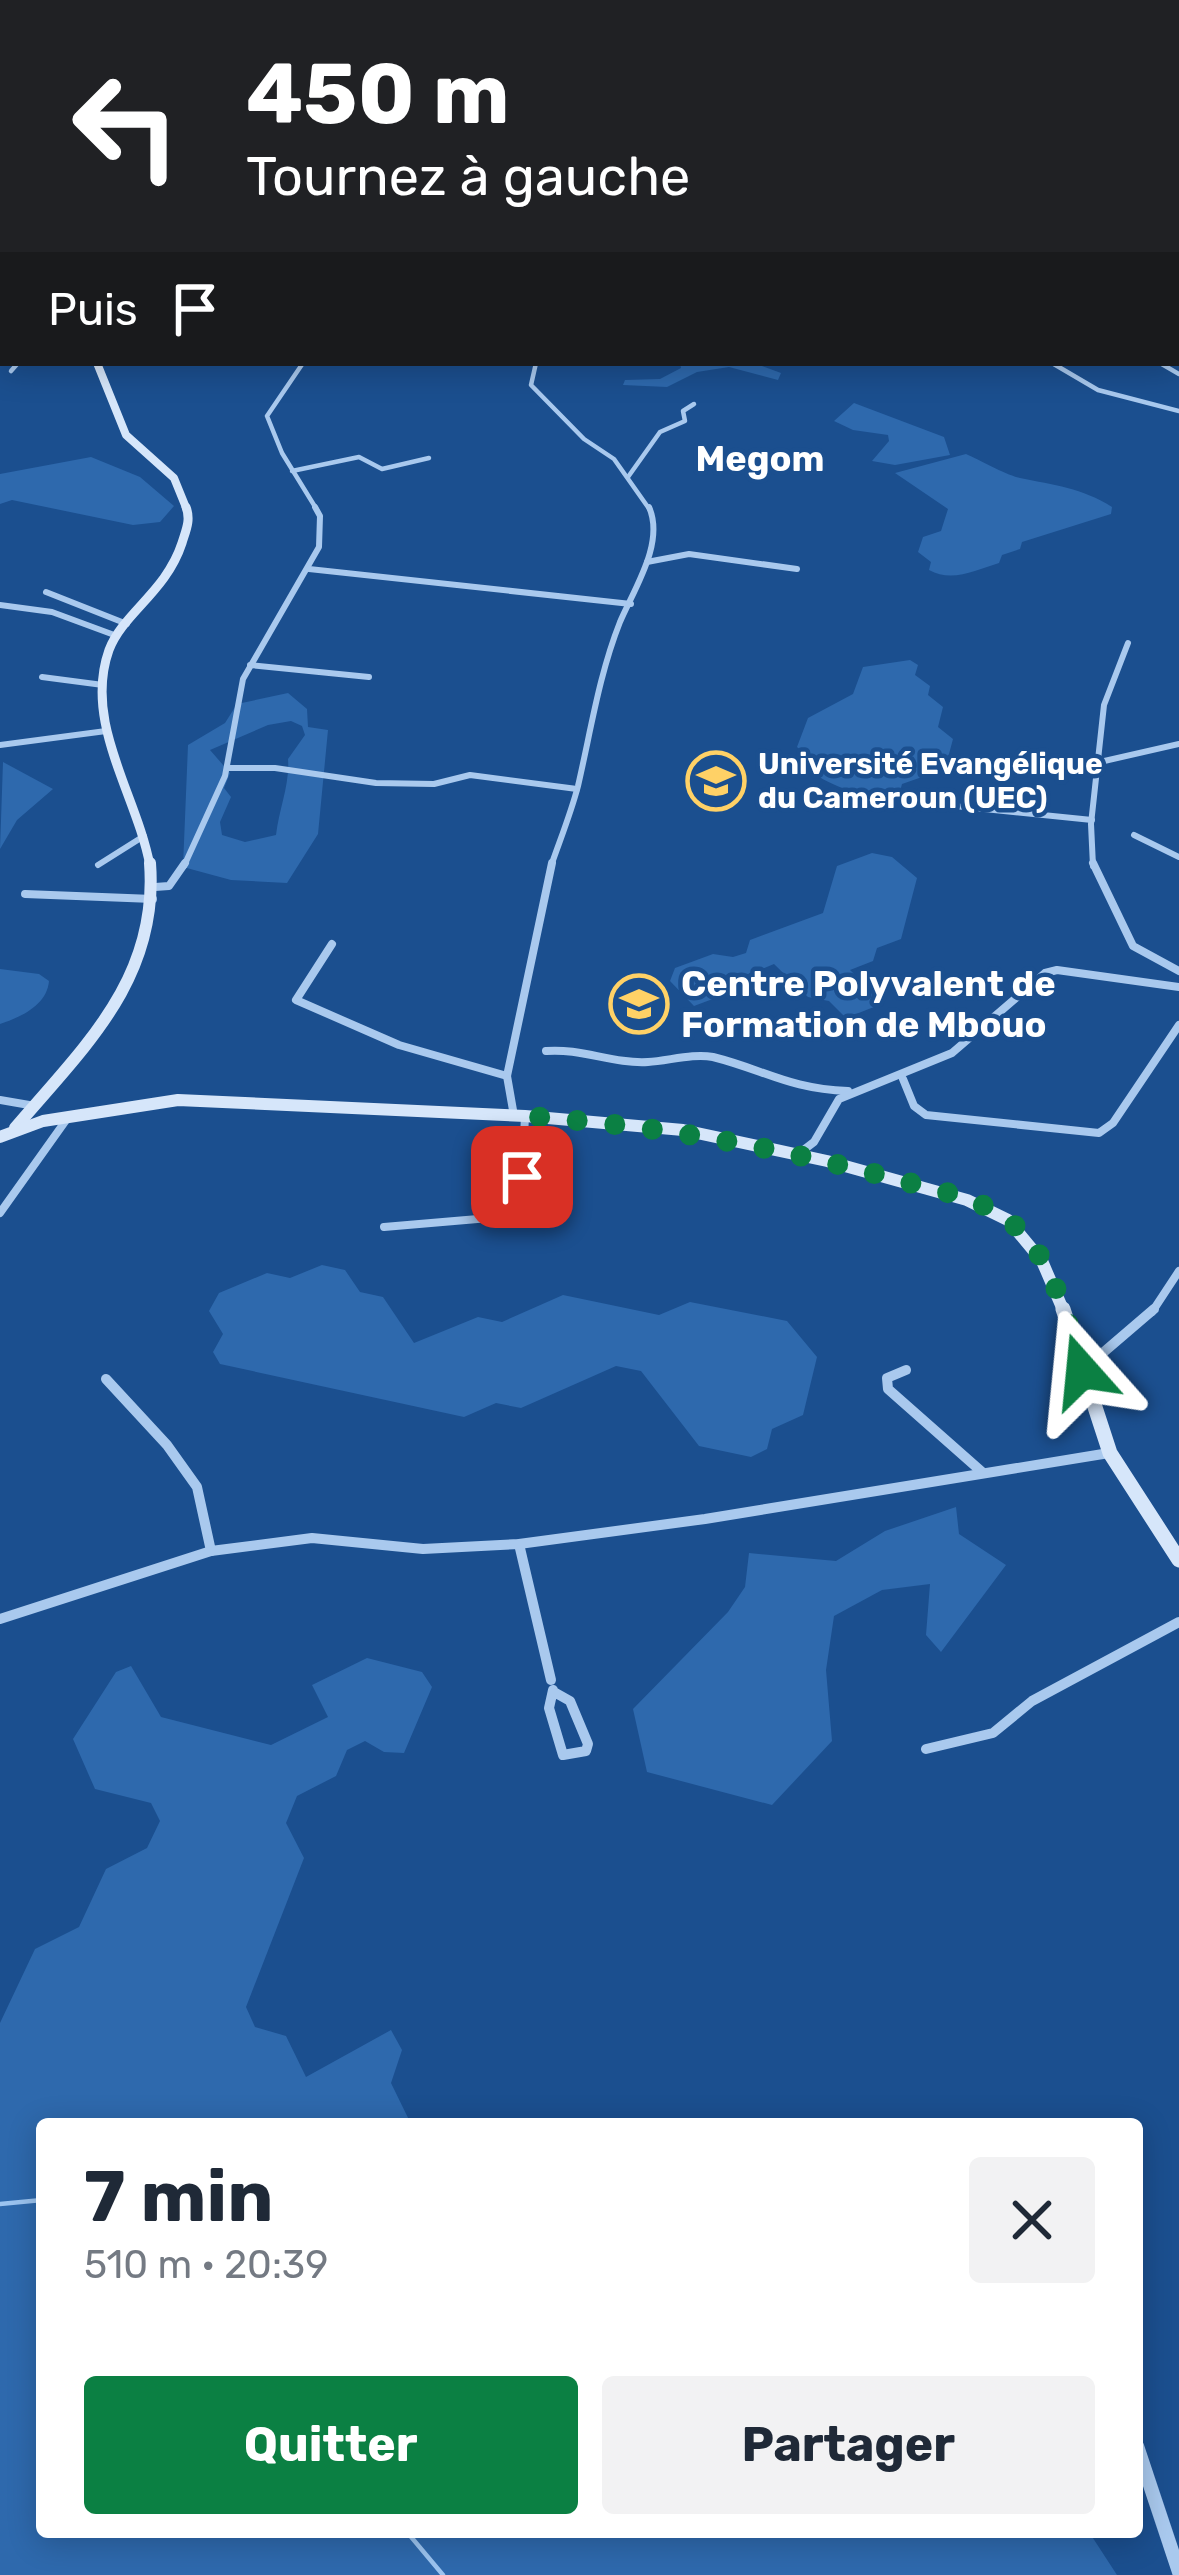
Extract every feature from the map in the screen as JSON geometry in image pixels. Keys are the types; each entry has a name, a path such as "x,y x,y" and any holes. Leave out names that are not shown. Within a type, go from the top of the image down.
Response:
{"street":[{"path":"11,371 15,366"},
{"path":"6,1134 115,1011 136,964 154,893 144,836 100,710 110,647 172,571 190,517 174,478 126,435 99,366"},
{"path":"25,894 154,893 180,874 227,767 234,717 250,665 319,548 321,520 292,471 267,412 301,366"},
{"path":"384,1228 514,1216 521,1199 520,1116 507,1076 550,868 577,789 592,706 647,562 654,519 628,477 531,385 535,366"},
{"path":"1057,366 1098,390 1179,411"},
{"path":"628,477 660,432 685,422 683,411 694,404"},
{"path":"292,471 359,458 382,469 429,458"},
{"path":"647,562 689,554 797,569"},
{"path":"309,569 631,604"},
{"path":"46,592 127,625"},
{"path":"0,605 66,616 117,635"},
{"path":"1128,643 1104,705 1092,820 1094,865 1128,938 1143,955 1179,971"},
{"path":"250,665 369,677"},
{"path":"42,677 103,685"},
{"path":"0,745 106,731"},
{"path":"1100,762 1179,744"},
{"path":"227,767 396,783 434,784 470,775 577,789"},
{"path":"955,806 1092,820"},
{"path":"98,866 144,836"},
{"path":"1134,836 1179,857"},
{"path":"332,944 296,1000 371,1037 462,1068 507,1076"},
{"path":"546,1051 567,1049 642,1063 709,1056 813,1090 853,1091 903,1079 944,1060 973,1039 1040,973 1057,970 1179,987"},
{"path":"903,1079 914,1106 926,1115 1100,1133 1113,1124 1179,1025"},
{"path":"813,1090 826,1114"},
{"path":"797,1155 814,1142 826,1114 853,1091"},
{"path":"6,1134 69,1116 203,1099 520,1116 683,1130 967,1200 1009,1220 1052,1280 1110,1453 1177,1550"},
{"path":"0,1100 40,1101 69,1116"},
{"path":"0,1213 69,1116"},
{"path":"814,1142 827,1162"},
{"path":"1082,1371 1150,1316 1179,1271"},
{"path":"906,1370 887,1378 888,1389 982,1472"},
{"path":"106,1378 167,1445 197,1487 211,1551"},
{"path":"0,1619 211,1551 312,1538 423,1549 519,1544 705,1520 1110,1453"},
{"path":"519,1544 553,1688 549,1708 563,1755 586,1751 588,1744 570,1701 553,1688"},
{"path":"926,1749 992,1733 1032,1701 1179,1622"},
{"path":"1143,2464 1179,2572"}],"shaded area":[{"path":"762,366 781,373 778,380 729,367 697,372 667,387 623,385 625,380 660,379 681,368"},
{"path":"854,403 944,437 950,455 895,465 872,461 889,441 888,435 853,430 834,421"},
{"path":"966,454 1014,476 1090,495 1112,507 1111,514 1022,542 1020,549 1002,555 999,563 964,574 938,574 929,570 931,562 918,552 923,537 941,531 948,509 895,473"},
{"path":"91,457 140,477 174,506 160,522 133,525 12,500 0,504 0,474"},
{"path":"910,660 918,665 915,675 930,686 928,695 943,707 938,727 953,739 945,769 902,784 899,795 889,797 852,791 809,770 812,760 797,747 808,718 853,694 863,667"},
{"path":"288,693 307,709 308,727 328,730 318,834 287,883 231,880 183,867 188,745 225,723 237,704","holes":["291,721 302,726 305,735 288,759 276,835 245,842 222,835 220,822 231,797 224,788 230,773 210,750 268,725"]},
{"path":"3,762 53,789 17,820 0,849"},
{"path":"872,853 892,857 917,878 901,939 877,948 873,961 850,970 884,1003 846,1018 829,1001 808,997 774,964 762,969 758,982 694,1006 670,981 675,968 713,954 733,957 746,953 750,940 823,913 837,866"},
{"path":"0,969 39,974 49,981 38,1003 0,1024"},
{"path":"322,1265 345,1270 360,1292 383,1297 414,1343 478,1317 502,1322 563,1295 659,1315 690,1302 787,1321 817,1357 803,1415 772,1429 767,1449 751,1457 699,1446 641,1371 616,1366 521,1408 496,1403 464,1417 220,1364 213,1352 223,1334 209,1311 219,1293 267,1273 290,1278"},
{"path":"956,1507 959,1534 1006,1565 941,1652 926,1635 930,1584 882,1590 834,1616 826,1670 832,1741 772,1805 647,1772 633,1709 728,1612 745,1587 749,1553 836,1561 885,1531"},
{"path":"367,1658 422,1672 432,1687 404,1753 384,1752 365,1741 347,1750 336,1776 297,1796 286,1823 304,1858 246,2007 255,2027 286,2036 306,2077 391,2030 402,2050 391,2083 408,2118 36,2118 36,2538 1093,2538 1117,2575 0,2575 0,2023 35,1949 79,1927 106,1869 147,1848 160,1821 151,1803 95,1789 73,1739 116,1672 131,1666 161,1717 271,1745 328,1717 312,1685"}],"waterway":[{"path":"0,2204 36,2201"},
{"path":"412,2538 443,2575"}],"place":[{"name":"Université Evangélique du Cameroun (UEC)","path":"716,781"},
{"name":"Centre Polyvalent de Formation de Mbouo","path":"639,1004"}],"district":[{"name":"Megom","path":"760,458"}],"route":[{"path":"522,1177 525,1116 683,1130 967,1200 1009,1220 1042,1261 1082,1371"}]}
